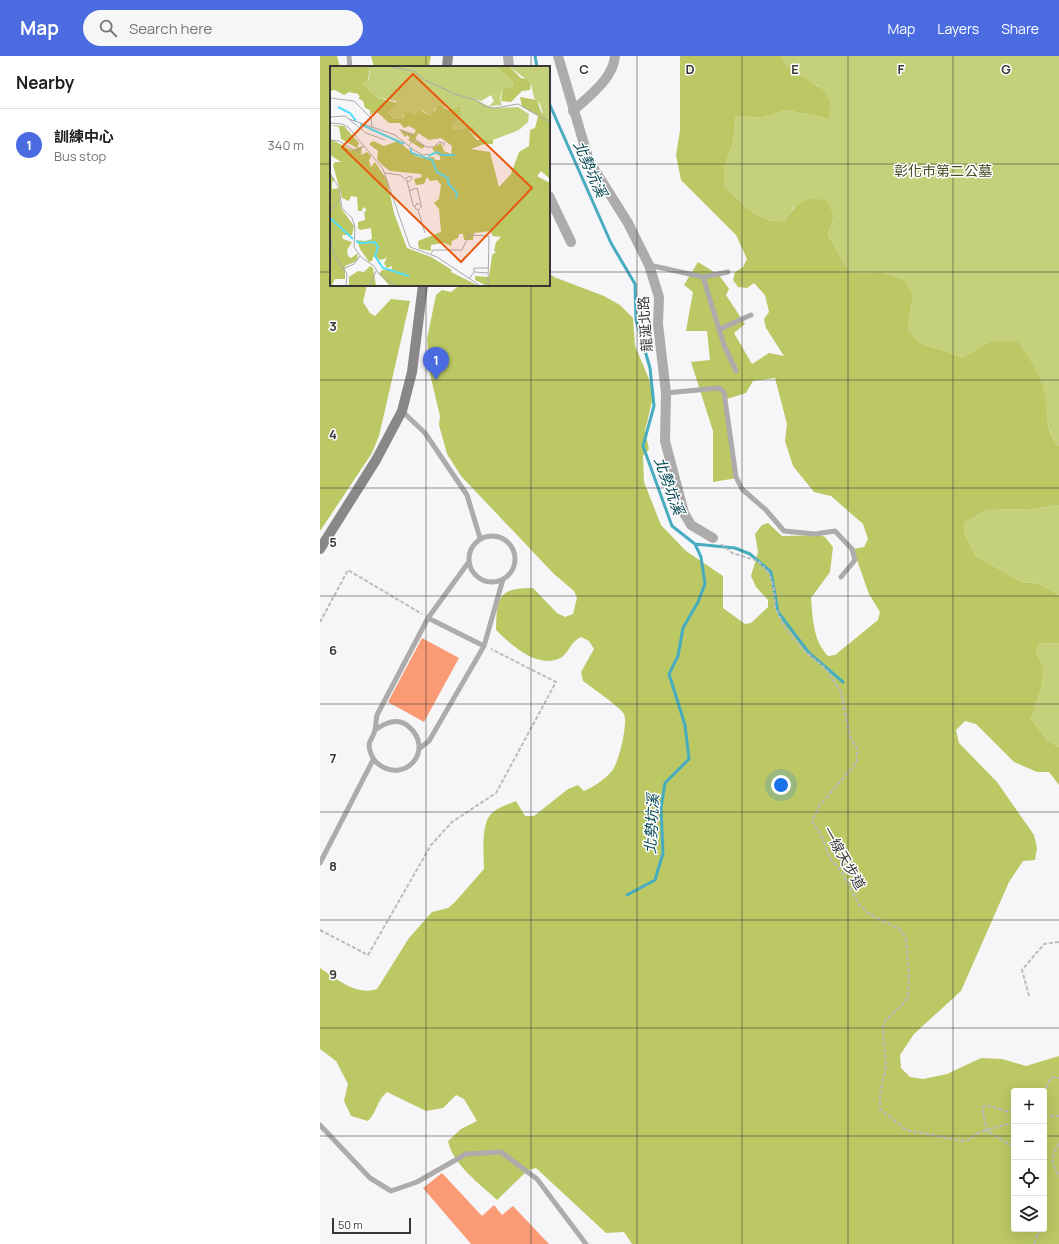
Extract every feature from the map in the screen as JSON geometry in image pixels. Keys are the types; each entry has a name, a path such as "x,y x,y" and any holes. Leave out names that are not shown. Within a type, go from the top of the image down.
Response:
{"main road":[{"path":"447,66 448,56"},
{"path":"320,550 376,460 402,411 412,372 423,286"}],"street":[{"path":"508,56 509,66"},
{"name":"龍涎北路","path":"558,56 589,162 628,223 649,265 659,297 658,324 666,393 664,441 684,513 690,525 713,538"},
{"path":"573,111 606,79 615,56"},
{"path":"550,198 571,242"}],"lane":[{"path":"349,56 350,66"},
{"path":"649,265 703,277 728,272"},
{"path":"703,277 724,345 736,370"},
{"path":"720,329 752,315"},
{"path":"666,393 719,388 724,392 736,477 742,489 766,510 784,531 815,534 835,531 852,549 855,560 841,578"},
{"path":"402,411 425,433 467,495 480,538"},
{"path":"495,535 508,541 515,554 513,569 503,579 484,646 429,741 420,748 414,762 401,771 385,770 373,760 369,745 375,730 377,715 428,618 468,563 470,548 480,538 495,535"},
{"path":"468,563 475,576 489,582 503,579"},
{"path":"428,618 484,646"},
{"path":"375,730 388,722 404,722 416,732 420,748"},
{"path":"320,863 373,760"},
{"path":"320,1125 370,1178 391,1191 417,1182 466,1154 501,1152 537,1180 586,1244"}],"path":[{"name":"一線天步道","path":"713,538 732,553 758,561 767,571 774,589 775,607 784,626 801,648 826,669 841,692 850,737 857,749 856,762 819,806 812,822 821,835 830,858 843,874 859,905 871,915 902,932 906,939 909,975 908,996 905,1002 885,1021 883,1029 886,1066 880,1094 880,1109 906,1130 911,1132 963,1141 968,1140 978,1133 1011,1123"},
{"path":"320,622 348,570 428,618"},
{"path":"320,930 368,955 431,844 452,822 496,793 556,682 484,646"},
{"path":"1029,996 1022,970 1044,944 1059,942"},
{"path":"1047,1088 1050,1080 1054,1076 1059,1078"},
{"path":"1011,1112 984,1106 982,1114 987,1131 1011,1145"},
{"path":"1047,1118 1059,1116"},
{"path":"1059,1144 1052,1155 1052,1159 1059,1178"},
{"path":"1034,1244 1039,1232"}],"green space":[{"path":"320,56 337,56 340,66 330,66 330,286 367,286 363,302 370,313 375,316 391,299 410,301 379,436 372,453 320,531"},
{"path":"371,56 431,56 429,66 374,66"},
{"path":"680,56 781,56 785,64 819,87 825,93 830,102 829,119 786,110 762,118 736,116 733,143 724,168 724,186 751,211 767,219 776,221 785,221 797,205 807,200 819,199 827,201 834,217 828,235 846,266 852,273 879,272 903,280 913,295 908,330 920,343 963,357 989,342 1017,341 1028,357 1041,381 1045,395 1048,424 1053,438 1059,446 1059,505 1032,509 987,510 964,523 964,532 976,556 1022,582 1040,584 1059,595 1059,643 1039,644 1036,652 1044,667 1042,686 1031,719 1047,740 1059,747 1059,785 1049,772 1037,772 1014,762 976,724 965,721 956,730 959,743 997,782 1034,835 1037,848 1035,860 1023,861 1009,882 961,991 914,1034 900,1055 901,1068 910,1077 923,1079 947,1074 981,1058 1002,1059 1026,1066 1059,1056 1059,1244 632,1244 624,1232 606,1233 536,1168 528,1170 497,1200 468,1174 455,1158 451,1150 448,1141 461,1129 477,1121 464,1099 456,1095 443,1108 426,1111 387,1092 368,1121 351,1116 344,1101 348,1084 336,1061 320,1049 320,968 354,988 369,991 377,989 409,938 432,912 448,908 484,869 484,830 489,817 493,812 516,801 525,816 534,816 568,789 578,785 584,791 592,787 603,780 612,771 617,760 624,734 624,714 583,681 581,672 594,649 589,641 581,637 572,644 562,657 545,661 535,659 518,649 496,630 497,610 501,597 512,590 533,588 557,613 565,617 573,614 577,598 574,591 554,574 461,476 447,454 439,425 440,416 430,374 427,339 436,295 442,290 451,292 459,286 550,286 550,274 554,277 604,296 620,305 633,318 635,346 649,379 653,397 645,431 649,449 643,456 644,482 661,525 686,551 723,576 723,608 745,624 751,623 768,607 768,600 756,587 751,576 758,552 755,534 762,525 768,523 782,536 819,535 825,537 833,547 830,572 811,598 813,622 819,643 828,656 835,655 878,620 880,612 869,594 853,549 864,547 868,539 863,524 831,496 814,492 793,466 785,441 787,424 775,378 753,381 746,393 724,400 737,478 713,482 713,431 691,362 710,360 707,331 686,331 693,292 684,285 698,262 719,275 729,289 726,295 745,324 734,333 752,364 769,353 784,356 766,328 764,319 769,312 765,295 754,283 747,288 738,287 733,280 735,272 743,267 747,259 736,235 681,180 676,155 680,130"},
{"name":"彰化市第二公墓","path":"781,56 1059,56 1059,446 1048,426 1043,388 989,342 963,357 920,343 908,330 913,295 879,272 852,273 846,266 828,235 834,217 794,207 785,221 767,219 751,211 724,186 724,168 733,143 736,116 762,118 786,110 829,119 819,86 802,78 792,71 783,62"},
{"path":"1059,505 1059,595 1040,584 1022,582 976,556 964,532 964,523 987,510 1032,509"},
{"path":"1059,643 1059,747 1047,740 1031,719 1042,686 1044,667 1036,652 1039,644"}],"building":[{"path":"422,638 459,658 424,722 388,702"},
{"path":"442,1173 482,1216 494,1205 502,1215 513,1206 549,1244 471,1244 423,1188"}],"waterway":[{"name":"北勢坑溪","path":"535,56 537,66"},
{"name":"北勢坑溪","path":"550,105 611,243 635,284 636,320 650,368 654,406 643,446 672,526 695,544 701,557 705,584 698,602 683,628 678,656 669,674 685,725 689,759 665,783 661,808 663,853 655,880 627,895"},
{"path":"695,544 735,548 750,554 771,572 778,612 809,653 843,682"}],"place":[{"name":"訓練中心","path":"436,380"}]}
